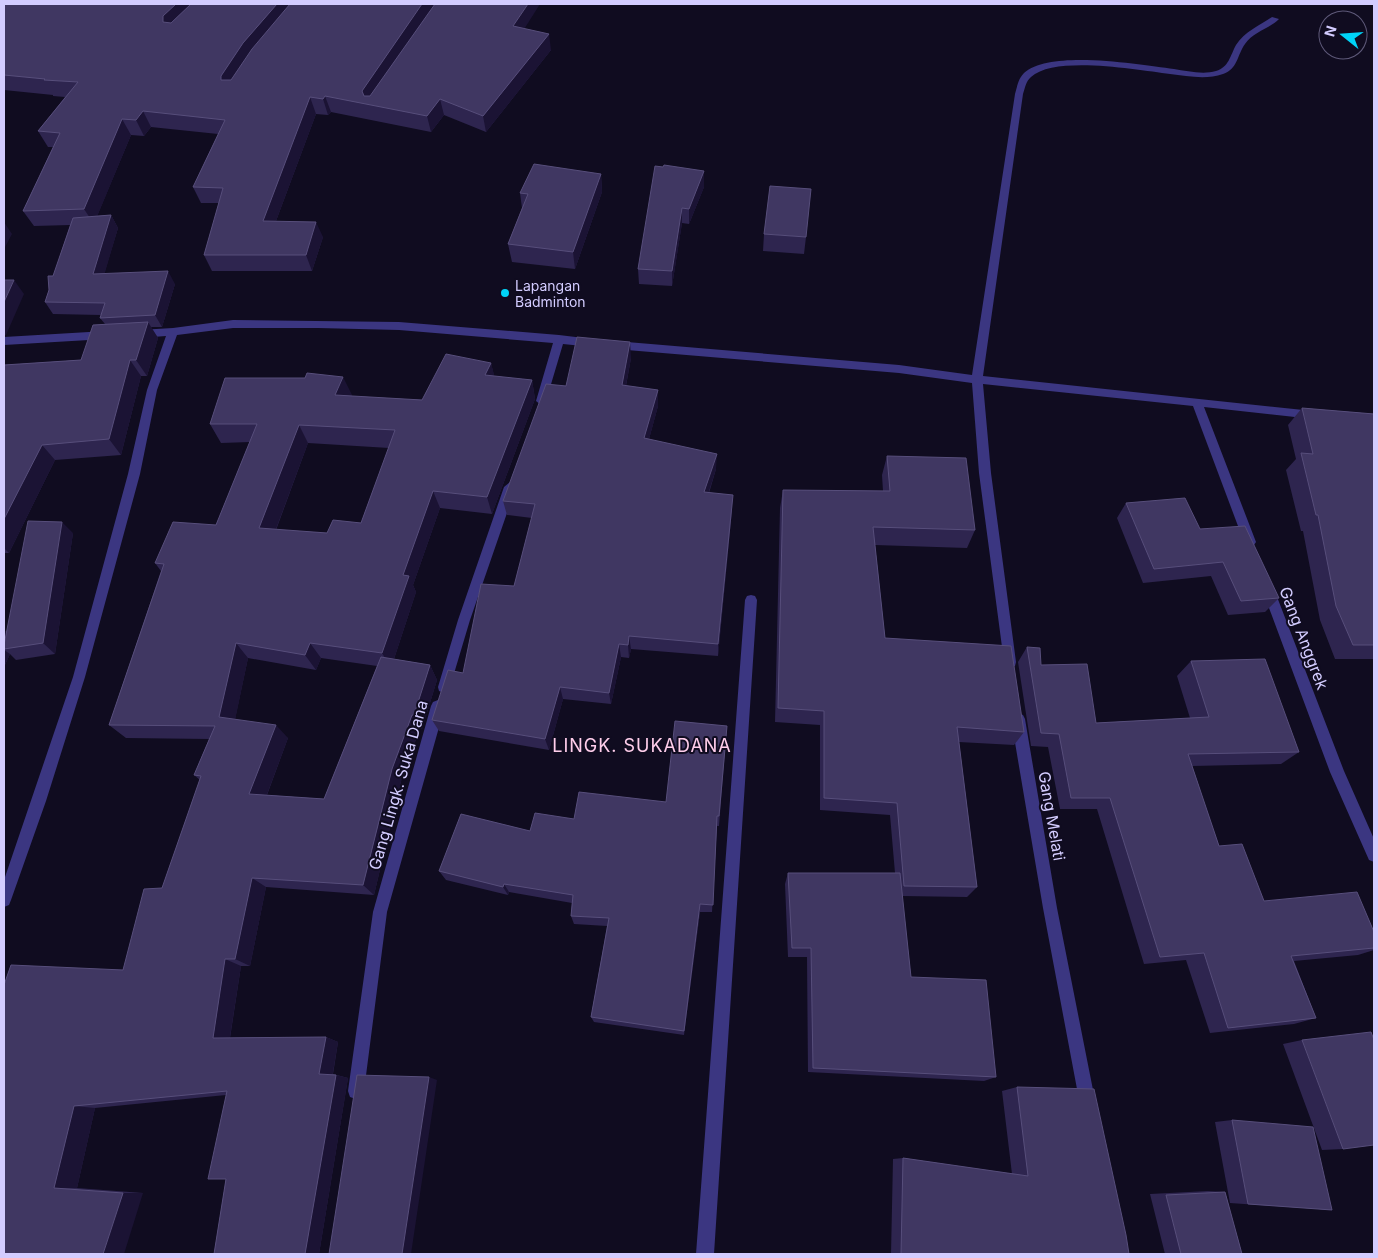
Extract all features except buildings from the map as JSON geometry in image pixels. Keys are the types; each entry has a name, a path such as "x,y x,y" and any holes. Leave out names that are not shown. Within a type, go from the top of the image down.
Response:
{"street":[{"path":"1012,680 985,473 977,380 1020,94 1025,77 1034,68 1055,63 1087,63 1186,74 1210,74 1226,70 1234,60 1243,42 1275,19"},
{"path":"4,341 173,332 233,324 399,326 559,339 646,349 899,369 1102,394 1325,416"},
{"path":"4,900 39,801 79,677 134,474 152,390 173,332"},
{"path":"536,416 559,339"},
{"path":"1197,402 1253,550"},
{"name":"Gang Lingk. Suka Dana","path":"354,1104 380,912 423,754 464,620 513,478"},
{"name":"Gang Anggrek","path":"1264,578 1338,772 1374,855"},
{"path":"704,1254 751,600"},
{"name":"Gang Melati","path":"1017,708 1050,908 1090,1114"}],"place":[{"name":"Lapangan Badminton","path":"505,293"}],"district":[{"name":"LINGK. SUKADANA","path":"642,745"}]}
